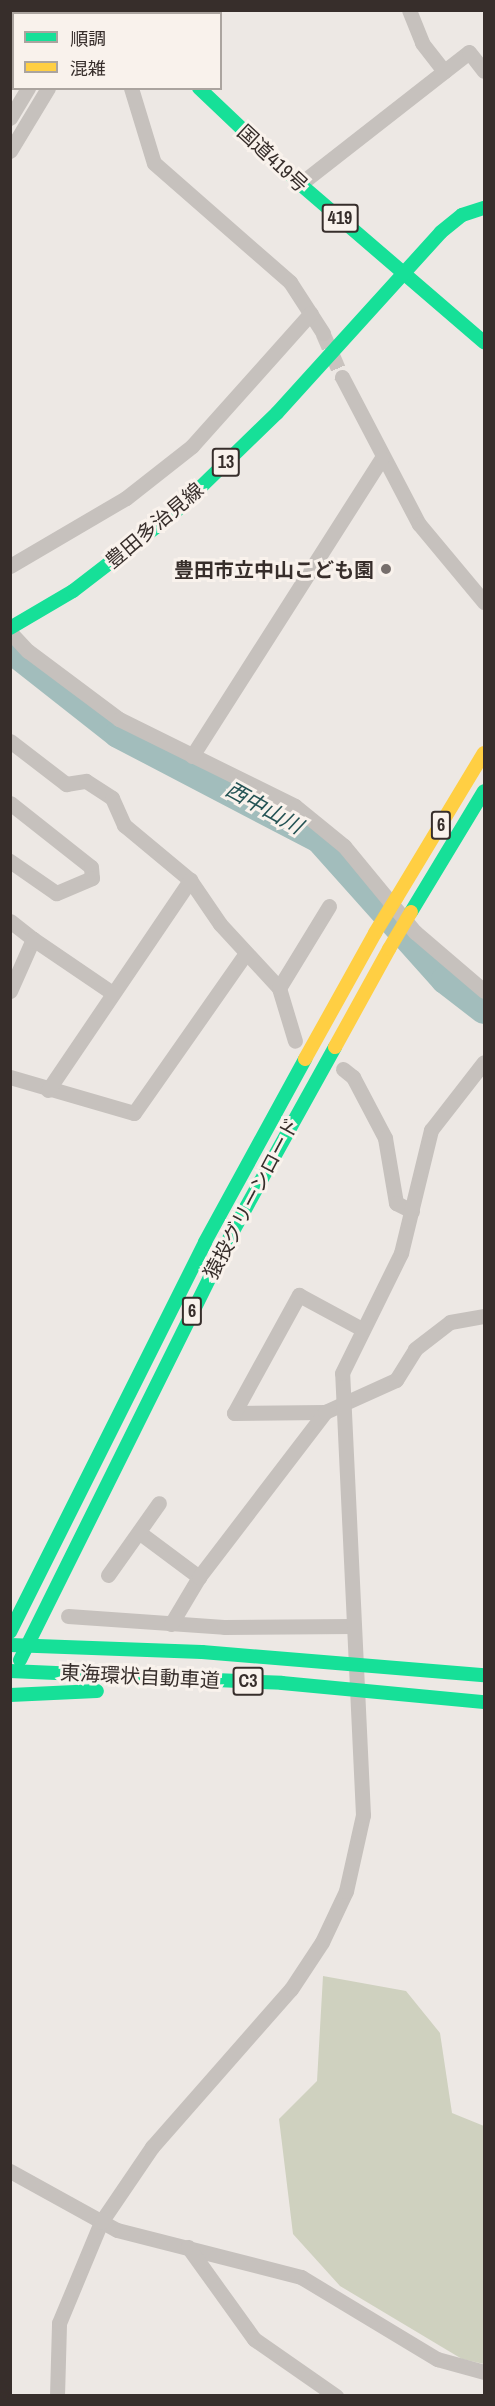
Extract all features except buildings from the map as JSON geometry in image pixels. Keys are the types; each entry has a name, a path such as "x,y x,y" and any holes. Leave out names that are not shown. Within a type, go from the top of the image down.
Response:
{"main road":[{"name":"国道419号","path":"202,90 300,184 484,342"},
{"name":"豊田多治見線","path":"14,627 73,591 173,514 277,413 451,222 484,208"},
{"name":"猿投グリーンロード","path":"10,1632 205,1242 375,933 484,753"},
{"name":"猿投グリーンロード","path":"10,1682 233,1231 389,949 484,791"},
{"name":"東海環状自動車道","path":"10,1645 202,1652 484,1675"},
{"name":"東海環状自動車道","path":"10,1671 375,1691 484,1702"},
{"path":"10,1695 125,1689 375,1691"}],"street":[{"path":"410,10 422,43 444,71"},
{"path":"300,184 469,52 484,71"},
{"path":"10,118 27,90"},
{"path":"10,151 47,90"},
{"path":"132,90 154,164 290,282 322,333"},
{"path":"10,566 126,498 192,447 311,313"},
{"path":"342,377 382,458 419,524 484,602"},
{"path":"192,756 382,458"},
{"path":"14,627 27,651 119,719 312,819 344,846 415,932 484,991"},
{"path":"10,741 66,784 86,781 112,798 124,825 190,880 246,953 279,988 295,1041"},
{"path":"10,803 91,867 92,878 56,893 10,861"},
{"path":"48,1090 111,992 190,880"},
{"path":"279,988 329,906"},
{"path":"10,921 111,992"},
{"path":"10,991 33,939"},
{"path":"10,1077 48,1090 134,1113 142,1108 246,953"},
{"path":"57,2396 59,2323 101,2222 152,2147 291,1989 336,1917 363,1815 342,1373 401,1253 431,1130 484,1062"},
{"path":"343,1069 353,1077 385,1138 396,1203 412,1211"},
{"path":"326,1412 234,1413 299,1295 362,1329"},
{"path":"171,1624 199,1577 326,1412 343,1401 396,1380 415,1349 450,1322 484,1316"},
{"path":"108,1575 140,1533 159,1503"},
{"path":"140,1533 199,1577"},
{"path":"68,1616 171,1624 353,1626"},
{"path":"10,2171 101,2222 301,2277 437,2359 484,2372"},
{"path":"188,2247 254,2339 336,2396"}],"green space":[{"path":"323,1976 406,1991 440,2033 452,2113 484,2126 484,2364 462,2359 340,2286 293,2234 279,2119 317,2081"}],"waterway":[{"name":"西中山川","path":"10,649 118,734 319,839 445,980 484,1010"}],"tunnel":[{"path":"323,333 342,377"}],"traffic: fast":[{"path":"201,90 300,184 484,342"},
{"path":"10,628 73,591 173,514 277,413 441,232 462,215 484,208"},
{"path":"411,912 484,791"},
{"path":"20,1660 233,1231 335,1047"},
{"path":"10,1632 205,1242 305,1059"},
{"path":"10,1645 202,1652 484,1675"},
{"path":"10,1671 282,1683 484,1702"},
{"path":"10,1695 97,1691"}],"traffic: slow":[{"path":"397,897 484,753"},
{"path":"375,933 397,897"},
{"path":"389,949 411,912"},
{"path":"305,1059 375,933"},
{"path":"335,1047 389,949"}],"place":[{"name":"豊田市立中山こども園","path":"386,569"}]}
